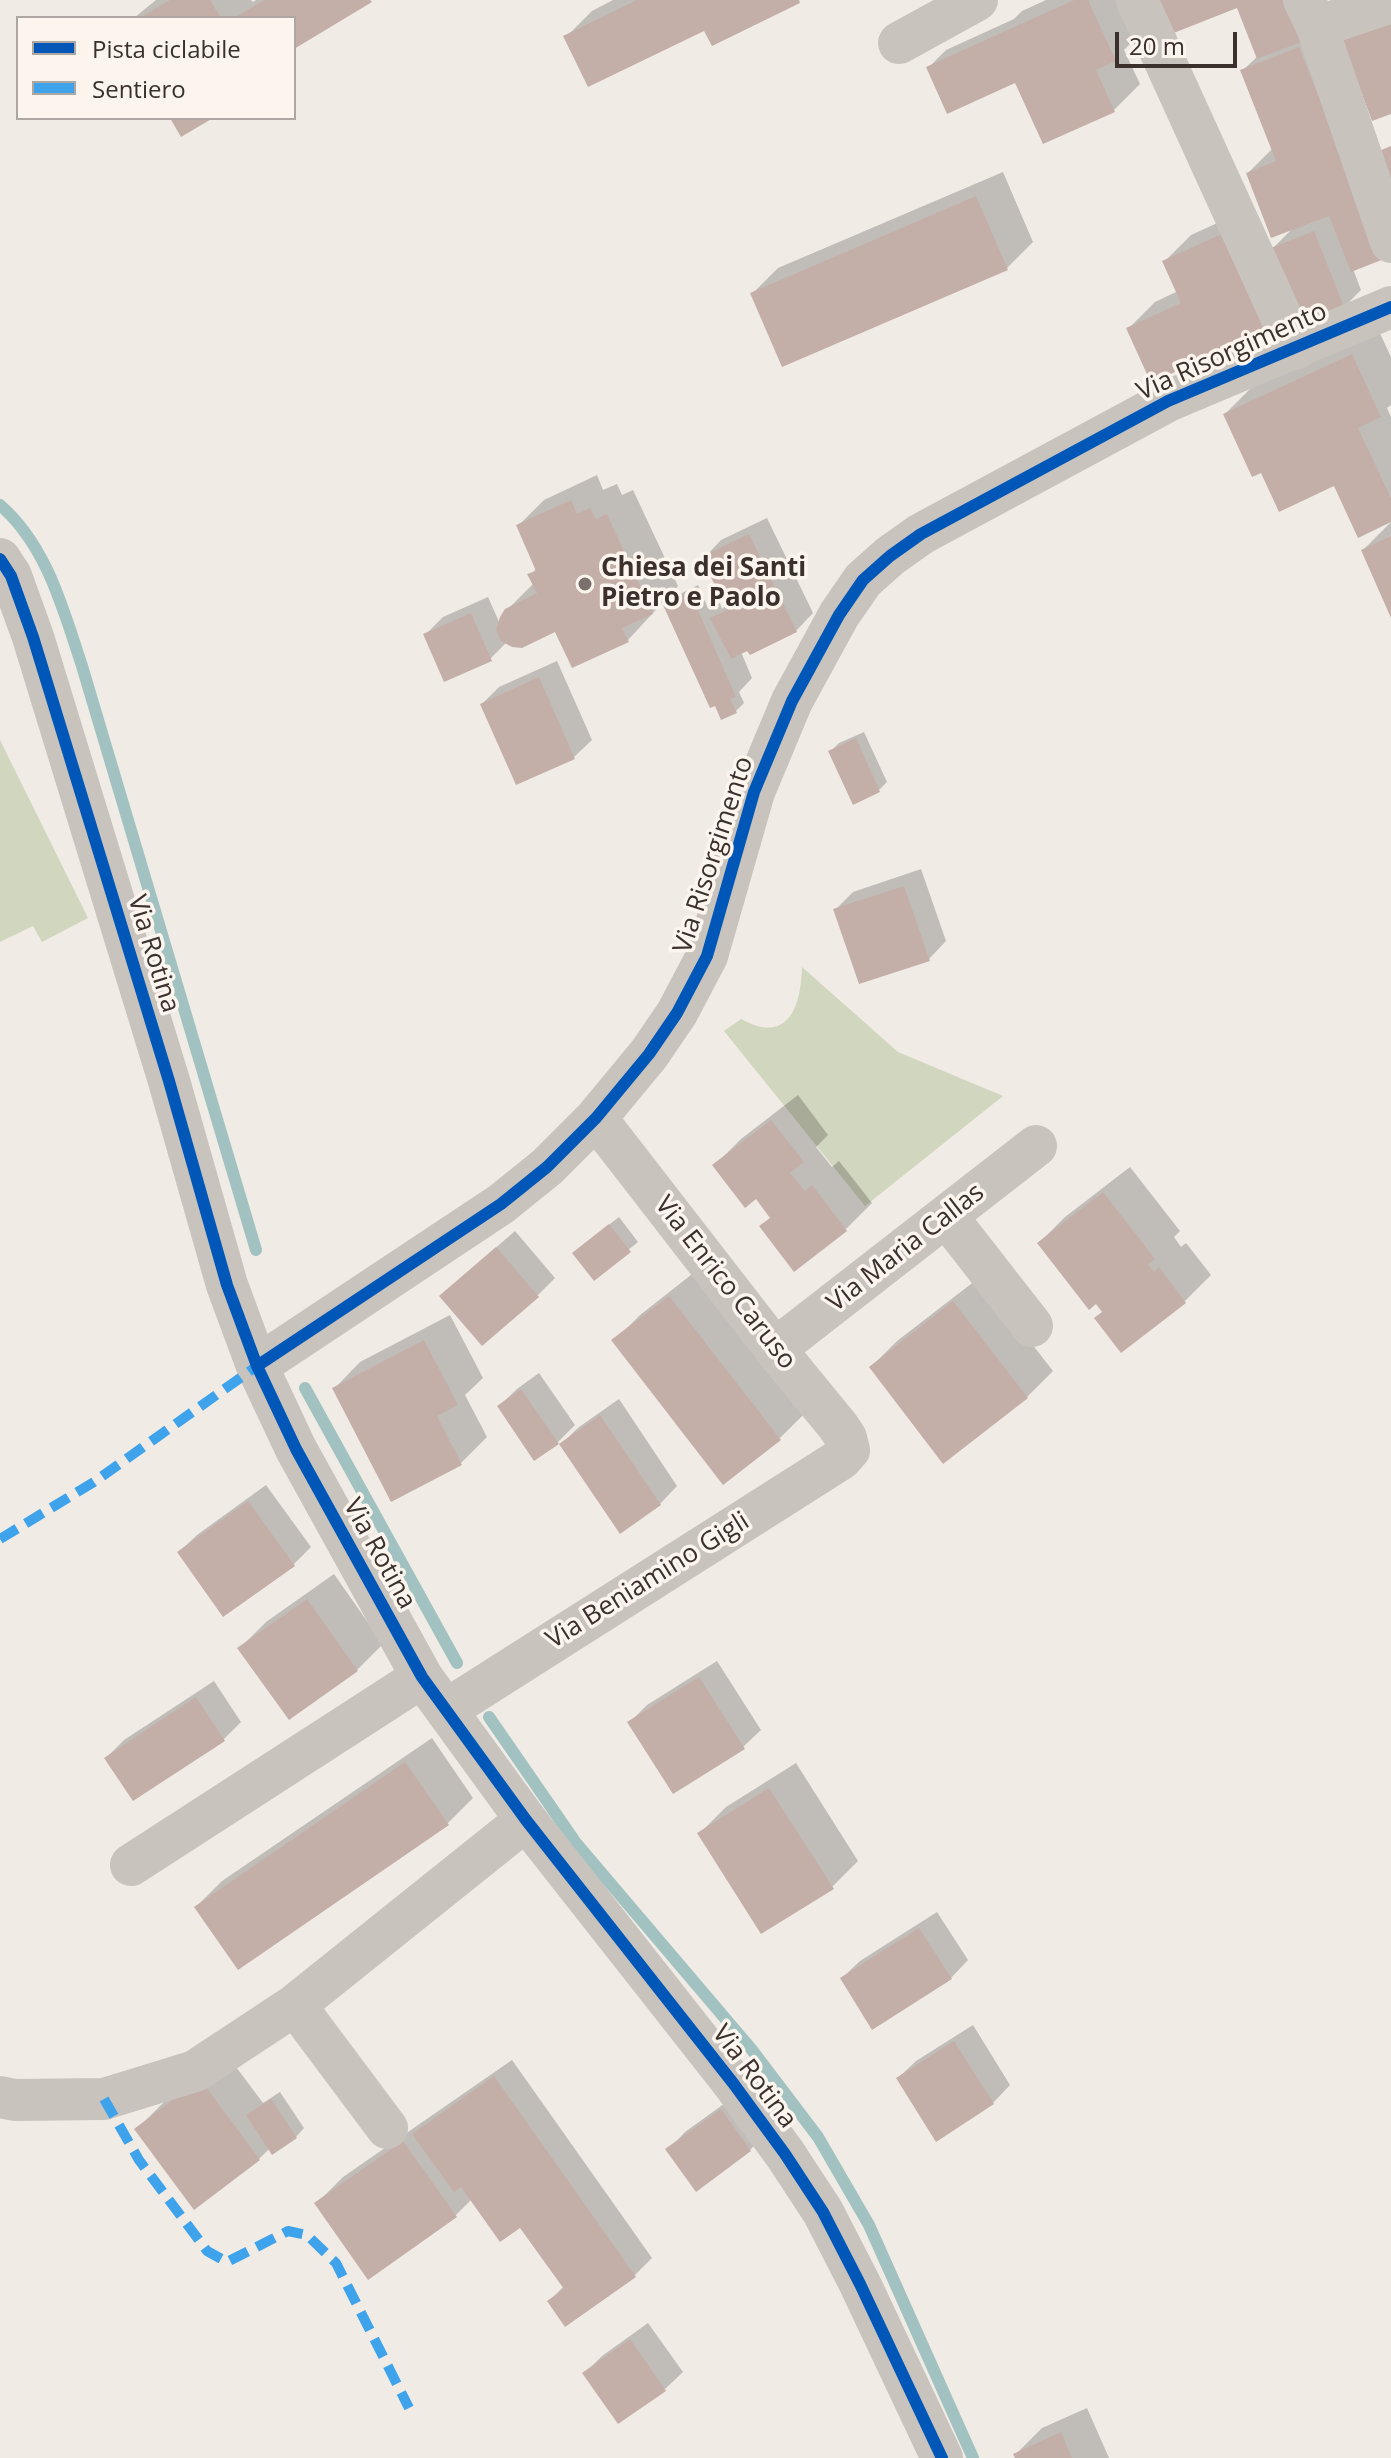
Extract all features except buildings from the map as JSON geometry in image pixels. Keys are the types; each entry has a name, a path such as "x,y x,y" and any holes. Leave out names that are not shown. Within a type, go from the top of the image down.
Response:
{"street":[{"path":"899,43 977,0"},
{"path":"1137,0 1296,349"},
{"path":"1391,2 1310,14 1391,242"},
{"name":"Via Risorgimento","path":"257,1366 501,1204 547,1167 596,1118 656,1043 677,1013 707,956 759,779 792,701 839,615 863,580 921,534 1168,401 1391,307"},
{"name":"Via Rotina","path":"0,559 11,576 33,637 164,1065 227,1285 257,1366 296,1449 434,1694 526,1820 733,2083 823,2212 942,2458"},
{"name":"Via Enrico Caruso","path":"596,1118 838,1426 849,1450"},
{"name":"Via Maria Callas","path":"775,1349 1036,1146"},
{"path":"947,1217 1032,1326"},
{"name":"Via Beniamino Gigli","path":"131,1865 841,1459 849,1450"},
{"path":"0,2097 15,2100 104,2099 195,2071 295,2005 526,1820"},
{"path":"295,2005 387,2128"}],"green space":[{"path":"0,740 88,918 42,942 33,926 0,942"},
{"path":"802,967 898,1052 1003,1096 865,1206 724,1031 741,1019 757,1026 781,1025 795,1008"}],"waterway":[{"path":"0,505 16,521 42,559 68,623 256,1250"},
{"path":"305,1388 457,1663"},
{"path":"489,1717 576,1843 752,2050 818,2137 869,2225 973,2458"}],"marked path":[{"path":"0,1539 94,1482 257,1366"},
{"path":"104,2099 139,2160 207,2251 227,2262 288,2231 307,2235 336,2263 409,2408"}],"cycle path":[{"path":"257,1366 501,1204 547,1167 596,1118 649,1054 677,1013 707,956 754,792 792,701 839,615 863,580 921,534 1168,401 1391,307"},
{"path":"0,559 11,576 33,637 169,1081 227,1285 257,1366 296,1449 422,1677 526,1820 733,2083 823,2212 942,2458"}],"place":[{"name":"Chiesa dei Santi Pietro e Paolo","path":"585,584"}]}
